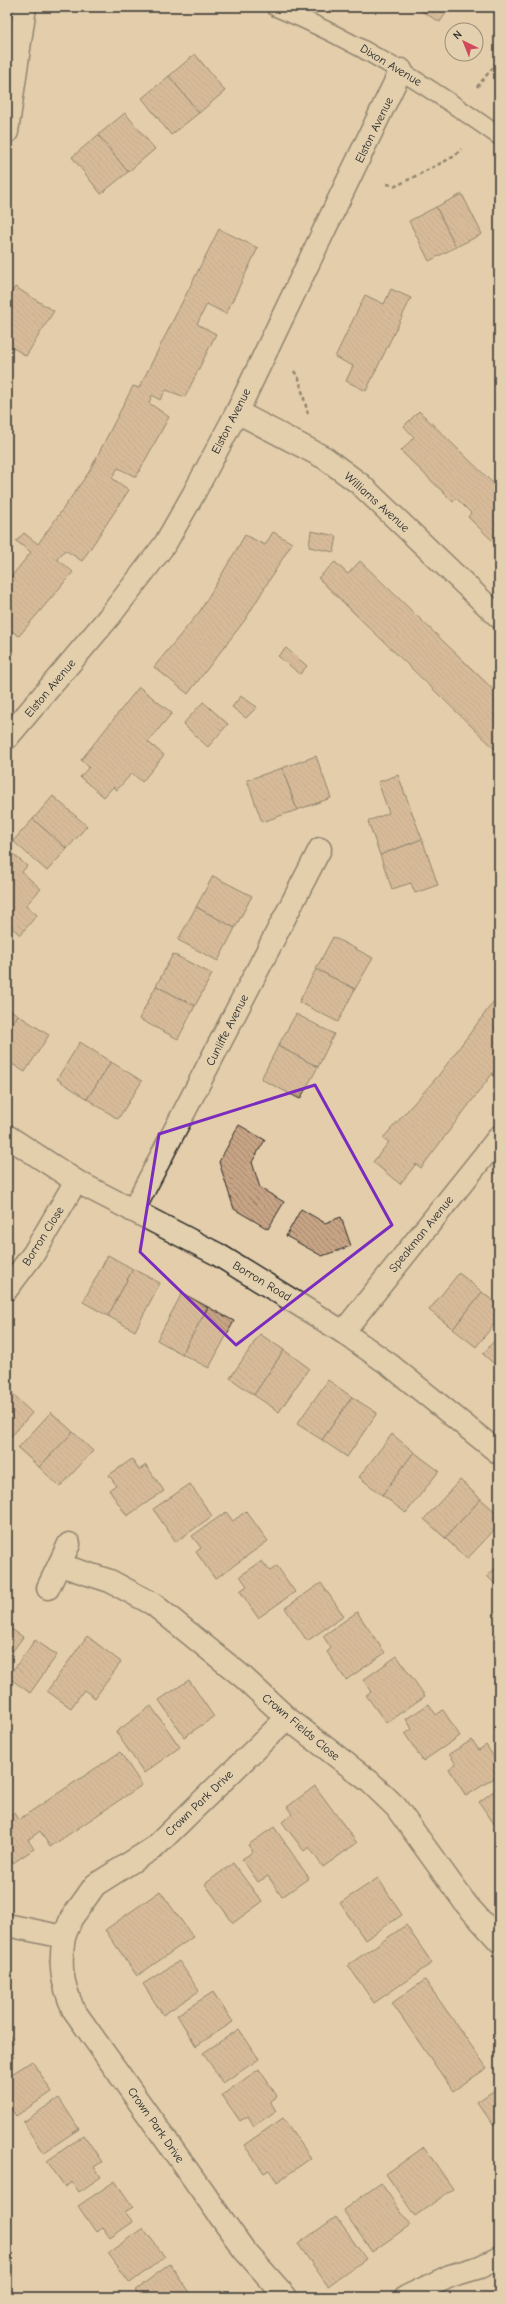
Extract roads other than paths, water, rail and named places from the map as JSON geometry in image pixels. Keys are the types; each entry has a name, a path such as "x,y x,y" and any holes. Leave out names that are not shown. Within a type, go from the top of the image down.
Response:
{"street":[{"path":"7,132 25,7"},
{"name":"Elston Avenue","path":"7,738 109,617 165,544 237,412 401,70"},
{"name":"Williams Avenue","path":"237,412 325,458 360,484 499,617"},
{"name":"Cunliffe Avenue","path":"133,1211 320,848"},
{"name":"Borron Road","path":"7,1136 76,1182 217,1254 343,1332 390,1365 499,1453"},
{"name":"Speakman Avenue","path":"343,1332 499,1137"},
{"name":"Borron Close","path":"7,1289 34,1253 76,1182"},
{"path":"48,1588 69,1544"},
{"name":"Crown Fields Close","path":"60,1565 110,1581 153,1604 243,1677 287,1718 370,1782 396,1807 466,1904 499,1941"},
{"name":"Crown Park Drive","path":"286,2297 244,2250 73,2009 63,1983 61,1956 64,1937 70,1919 95,1885 155,1847 287,1718"},
{"path":"7,1925 64,1937"},
{"path":"406,2297 450,2276 480,2267 499,2258"}],"lane":[{"name":"Dixon Avenue","path":"275,7 364,49 401,70 499,136"}]}
